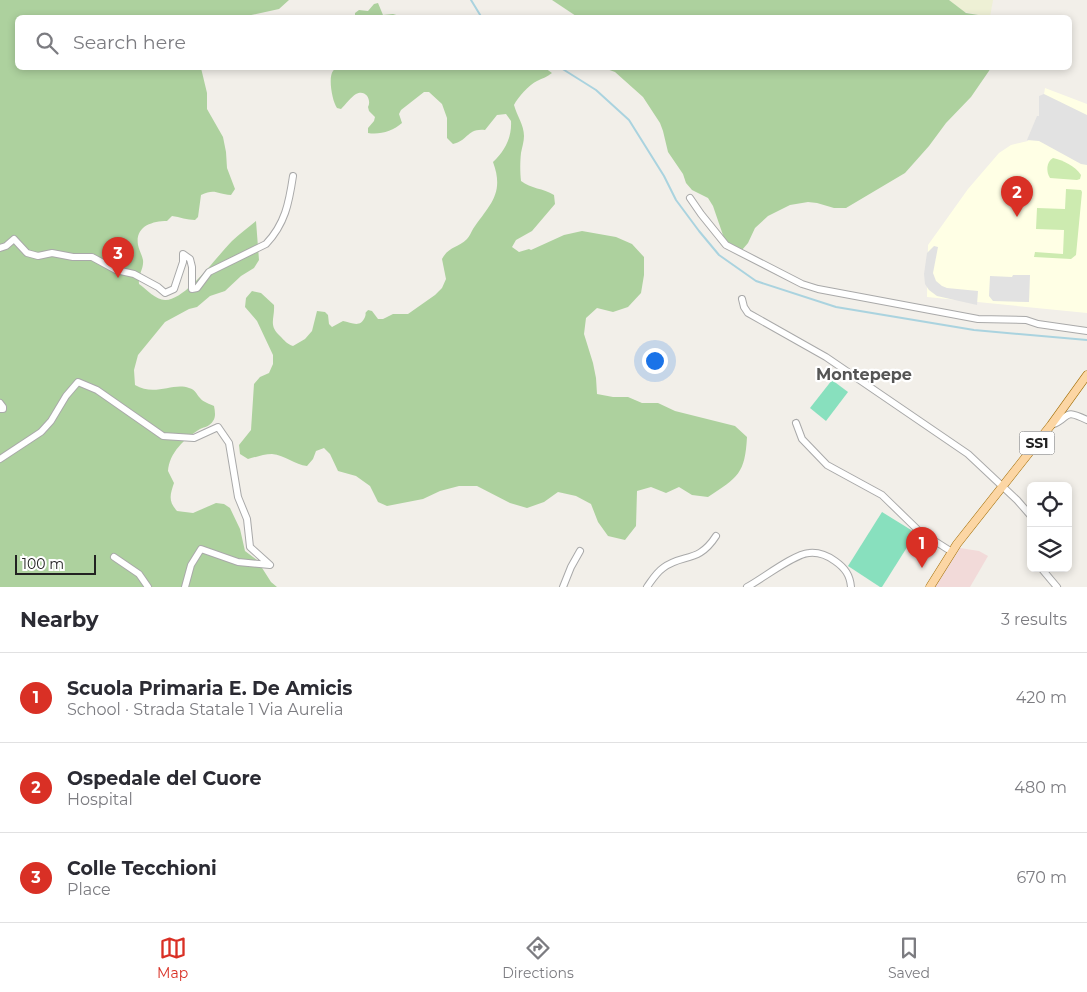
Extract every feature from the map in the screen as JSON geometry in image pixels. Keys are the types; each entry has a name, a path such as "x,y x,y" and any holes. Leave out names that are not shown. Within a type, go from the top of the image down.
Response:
{"main road":[{"name":"SS1","path":"930,587 952,552 1051,425 1087,375"}],"street":[{"path":"0,248 6,246 14,239 27,253 38,256 52,253 92,257 116,270 134,274 165,292 174,289 183,262 183,254 190,258 192,289 197,288 209,272 266,244 272,238 282,225 293,176"},
{"path":"690,198 726,245 802,284 818,289 978,319 1026,320 1038,324 1087,332"},
{"path":"742,299 748,313 826,357 968,454 1027,512"},
{"path":"0,459 41,432 78,382 97,390 163,436 194,438 218,427 229,443 238,498 247,519 250,547 258,556 270,564 238,562 201,549 191,565 185,587"},
{"path":"0,403 3,407 3,409 0,409"},
{"path":"1051,425 1059,423 1069,414 1074,414 1087,420"},
{"path":"796,423 802,439 827,465 882,495 919,531 952,552"},
{"path":"648,587 663,568 697,556 708,547 716,536"},
{"path":"563,587 573,562 580,551"},
{"path":"747,587 804,554 814,552 832,559 840,565 848,573 851,587"},
{"path":"114,557 139,574 148,587"},
{"path":"1044,572 1057,587"}],"shaded area":[{"path":"949,0 993,0 990,15 964,12"},
{"path":"1045,88 1087,104 1087,313 927,297 928,245 968,189 999,153 1011,145 1028,141 1041,113"},
{"path":"1044,94 1087,115 1087,165 1081,164 1039,141 1027,140 1037,116 1039,116 1039,96"},
{"path":"934,246 938,247 933,273 936,281 947,288 978,291 977,305 937,296 929,290 925,284 924,274 927,253"},
{"path":"1013,275 1030,275 1029,302 993,301 989,296 990,276 1012,277"},
{"path":"960,548 979,551 988,556 970,587 935,587"}],"green space":[{"path":"0,0 289,0 279,9 251,15 15,15 15,70 201,70 207,93 207,109 223,137 227,168 235,189 231,195 213,192 201,195 198,217 195,220 172,216 167,221 155,222 145,226 138,239 138,247 143,260 139,284 162,300 173,298 182,293 201,276 232,241 256,221 259,260 254,268 241,276 225,291 210,296 197,307 189,309 165,322 138,355 134,370 135,385 150,390 177,387 189,388 195,391 203,401 214,406 215,416 212,423 189,437 171,458 168,471 174,483 171,501 177,511 193,513 216,503 224,504 230,508 240,529 245,551 257,560 271,582 277,587 0,587"},
{"path":"552,0 949,0 966,13 978,15 574,15"},
{"path":"378,3 383,15 355,15 359,10 368,11 374,4"},
{"path":"334,70 548,70 552,73 531,85 514,105 524,132 520,160 521,181 554,195 555,204 532,231 516,240 512,247 519,252 531,250 564,235 582,231 616,237 632,244 644,257 641,293 628,307 613,312 597,308 586,318 584,334 593,363 597,394 628,397 642,403 658,403 675,411 735,426 747,437 742,467 733,479 708,497 692,495 679,487 666,493 651,487 637,491 636,526 625,540 608,536 598,522 591,504 576,496 558,492 544,502 527,508 510,503 477,486 459,486 440,491 423,499 387,506 378,502 370,486 356,476 338,471 330,454 324,448 316,451 313,459 307,466 272,454 248,459 240,454 239,445 251,430 254,384 260,377 269,373 273,364 273,355 257,321 245,307 246,298 252,291 261,293 274,305 274,328 285,341 293,346 305,339 312,331 317,311 325,312 328,315 329,324 332,327 343,321 355,324 361,323 368,310 372,311 378,319 383,319 393,314 408,314 442,288 446,279 442,259 451,249 468,238 490,206 497,183 493,162 501,153 509,138 511,121 506,114 497,115 485,130 475,131 453,144 447,138 447,118 442,104 429,92 424,92 401,110 399,114 402,123 398,126 382,133 368,133 368,128 375,117 369,111 367,96 362,93 356,94 341,109 337,108 331,89"},
{"path":"610,70 990,70 971,97 946,123 905,173 846,208 834,208 808,202 790,205 768,216 755,228 748,243 742,250 725,241 713,206 708,198 692,190 668,152 660,123 643,97 615,72"},
{"path":"1053,158 1072,166 1081,175 1080,179 1050,178 1047,167"},
{"path":"1066,189 1081,190 1082,192 1076,255 1071,259 1034,257 1035,252 1063,254 1064,230 1036,229 1037,208 1065,209"},
{"path":"832,380 848,392 826,421 810,408"},
{"path":"882,512 916,533 882,587 880,587 848,566"}],"waterway":[{"path":"471,0 480,15"},
{"path":"564,70 596,90 629,120 664,176 676,200 699,231 719,255 756,281 836,307 974,330 1087,340"}],"place":[{"name":"Ospedale del Cuore","path":"1017,217"},
{"name":"Colle Tecchioni","path":"118,278"},
{"name":"Scuola Primaria E. De Amicis","path":"922,568"}],"district":[{"name":"Montepepe","path":"864,374"}]}
